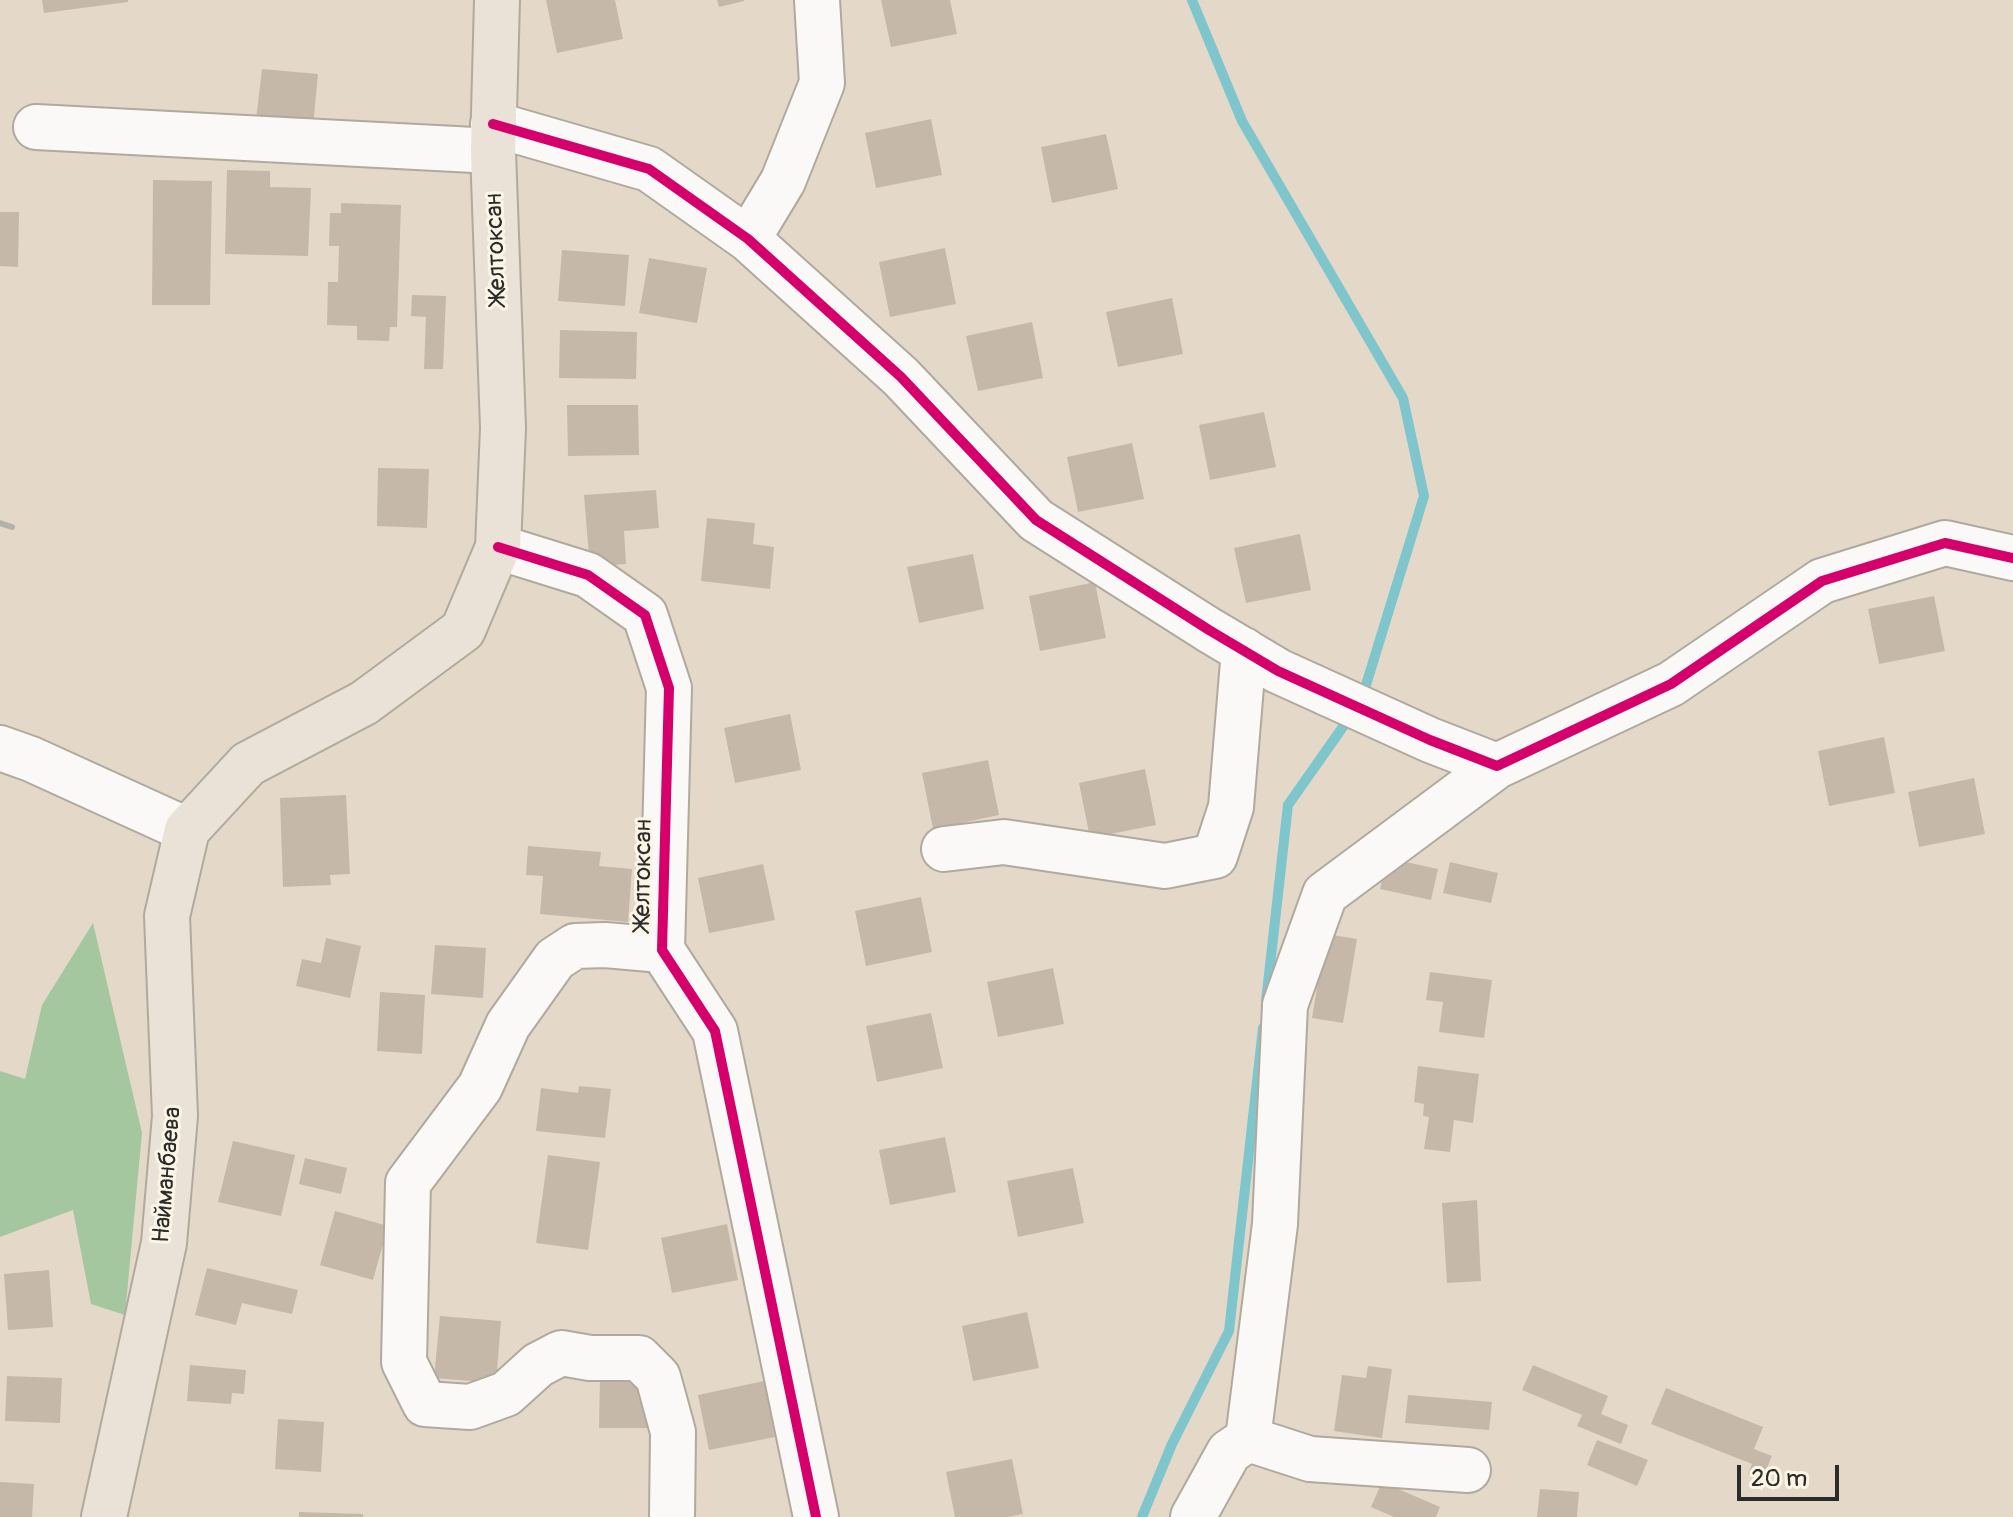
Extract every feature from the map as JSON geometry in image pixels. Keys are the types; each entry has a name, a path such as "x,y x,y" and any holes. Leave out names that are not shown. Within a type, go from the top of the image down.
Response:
{"main road":[{"name":"Желтоксан","path":"187,830 248,764 364,703 463,630 498,547 503,428 493,138 497,0"},
{"name":"Найманбаева","path":"104,1517 164,1243 175,1116 167,916 187,830"}],"street":[{"path":"748,239 783,181 822,83 817,0"},
{"path":"36,127 493,138 649,169 748,239 901,377 1036,520 1261,660 1430,740 1497,766"},
{"path":"1193,1517 1229,1452 1248,1439 1275,1224 1285,1005 1325,894 1497,766 1671,684 1822,581 1945,543 2012,557"},
{"name":"Желтоксан","path":"498,547 588,575 645,615 669,688 662,950 715,1031 816,1517"},
{"path":"944,849 1004,842 1165,866 1215,856 1231,807 1261,660"},
{"path":"0,748 187,830"},
{"path":"662,950 575,946 555,959 508,1025 480,1087 408,1183 404,1362 425,1404 470,1407 506,1394 538,1365 561,1353 590,1358 639,1358 658,1377 673,1432 672,1517"},
{"path":"1248,1439 1310,1459 1468,1470"}],"green space":[{"path":"93,923 142,1133 125,1315 91,1304 73,1210 0,1237 0,1071 25,1079 42,1005"}],"building":[{"path":"42,0 128,0 128,2 44,13"},
{"path":"546,0 615,0 623,39 557,53"},
{"path":"717,0 744,0 744,1 719,7"},
{"path":"881,0 950,0 957,34 891,47"},
{"path":"262,69 318,74 313,126 256,120"},
{"path":"931,119 942,175 876,188 865,133"},
{"path":"1106,134 1118,189 1052,203 1041,147"},
{"path":"227,170 270,171 270,187 311,188 308,256 225,254"},
{"path":"153,180 212,181 210,305 152,305"},
{"path":"341,203 401,205 397,327 390,327 389,341 357,340 357,326 327,325 328,282 338,282 339,246 329,246 330,213 341,213"},
{"path":"0,212 19,212 18,267 0,266"},
{"path":"945,248 956,304 890,317 879,262"},
{"path":"562,250 629,255 625,306 558,301"},
{"path":"649,258 707,268 697,323 639,313"},
{"path":"412,295 446,296 443,369 424,369 426,317 411,316"},
{"path":"1172,298 1183,354 1118,367 1106,312"},
{"path":"1032,322 1043,378 978,391 966,336"},
{"path":"560,330 637,332 636,379 559,378"},
{"path":"567,405 638,405 639,455 568,456"},
{"path":"1264,412 1276,467 1210,480 1199,425"},
{"path":"1132,443 1144,499 1078,512 1067,457"},
{"path":"378,468 429,469 427,528 377,526"},
{"path":"656,490 659,528 624,531 626,564 590,567 584,495"},
{"path":"707,518 755,523 753,544 774,547 770,589 701,581"},
{"path":"1300,534 1311,590 1246,603 1234,548"},
{"path":"973,554 984,609 919,623 907,567"},
{"path":"1095,582 1106,638 1040,651 1029,596"},
{"path":"1934,596 1945,651 1879,664 1868,609"},
{"path":"790,714 801,770 735,783 724,728"},
{"path":"1884,737 1895,793 1829,806 1818,751"},
{"path":"988,760 999,815 933,829 922,773"},
{"path":"1145,769 1156,825 1090,838 1079,783"},
{"path":"1974,778 1985,834 1919,847 1908,792"},
{"path":"346,795 350,874 330,875 331,885 283,887 280,798"},
{"path":"528,846 601,852 599,866 632,869 628,922 540,914 543,876 526,875"},
{"path":"1387,858 1438,869 1431,900 1380,889"},
{"path":"1450,862 1498,873 1491,903 1443,893"},
{"path":"763,864 775,920 709,933 698,878"},
{"path":"921,897 932,952 866,966 855,911"},
{"path":"1326,934 1357,939 1343,1023 1312,1018"},
{"path":"326,938 361,946 350,998 296,986 302,959 321,963"},
{"path":"435,945 486,948 483,998 431,994"},
{"path":"1053,968 1064,1024 998,1037 987,982"},
{"path":"1430,972 1492,980 1484,1038 1439,1032 1443,1002 1426,1000"},
{"path":"380,992 425,995 422,1054 377,1051"},
{"path":"931,1013 943,1068 877,1082 866,1026"},
{"path":"1418,1066 1479,1074 1473,1123 1454,1120 1450,1152 1424,1149 1429,1117 1423,1116 1424,1104 1414,1102"},
{"path":"579,1086 611,1089 605,1138 536,1131 541,1088 578,1093"},
{"path":"945,1137 956,1192 890,1205 879,1150"},
{"path":"233,1141 295,1155 281,1216 218,1202"},
{"path":"548,1155 600,1162 588,1250 536,1243"},
{"path":"305,1158 347,1168 341,1194 299,1184"},
{"path":"1073,1168 1084,1223 1018,1237 1007,1181"},
{"path":"1477,1200 1481,1281 1447,1283 1442,1203"},
{"path":"335,1211 388,1226 373,1280 320,1265"},
{"path":"727,1224 738,1280 672,1293 661,1238"},
{"path":"207,1268 298,1290 292,1314 242,1303 236,1325 195,1315"},
{"path":"49,1270 53,1327 8,1330 4,1274"},
{"path":"1027,1312 1039,1368 973,1381 962,1326"},
{"path":"440,1316 501,1321 496,1383 434,1378"},
{"path":"190,1365 246,1370 244,1394 232,1393 231,1404 187,1401"},
{"path":"1533,1365 1608,1396 1601,1414 1628,1425 1621,1444 1577,1426 1582,1415 1522,1390"},
{"path":"1368,1366 1392,1369 1382,1438 1334,1431 1342,1375 1366,1378"},
{"path":"7,1376 62,1378 60,1423 5,1421"},
{"path":"600,1378 649,1379 648,1428 599,1428"},
{"path":"764,1381 775,1437 709,1450 698,1395"},
{"path":"1666,1388 1763,1427 1754,1449 1772,1456 1762,1479 1748,1474 1752,1464 1651,1424"},
{"path":"1408,1395 1492,1402 1489,1430 1405,1423"},
{"path":"278,1419 324,1422 321,1472 275,1469"},
{"path":"1597,1440 1648,1460 1637,1486 1587,1465"},
{"path":"1012,1459 1023,1514 955,1517 946,1472"},
{"path":"0,1482 34,1484 32,1517 0,1517"},
{"path":"1382,1482 1440,1507 1436,1517 1394,1517 1371,1507"},
{"path":"1540,1489 1579,1492 1577,1517 1537,1517"},
{"path":"299,1512 363,1514 363,1517 299,1517"}],"waterway":[{"path":"1192,0 1242,121 1403,398 1424,496 1362,698"},
{"path":"1266,1001 1288,805 1352,714"},
{"path":"1142,1517 1172,1444 1229,1331 1263,1028"}],"railway":[{"path":"0,523 12,527"}],"cycle path":[{"path":"493,124 649,169 748,239 901,377 1036,520 1278,671 1430,740 1497,766 1671,684 1822,581 1945,543 2013,558"},
{"path":"498,547 588,575 645,615 669,688 662,950 715,1031 816,1517"}]}
